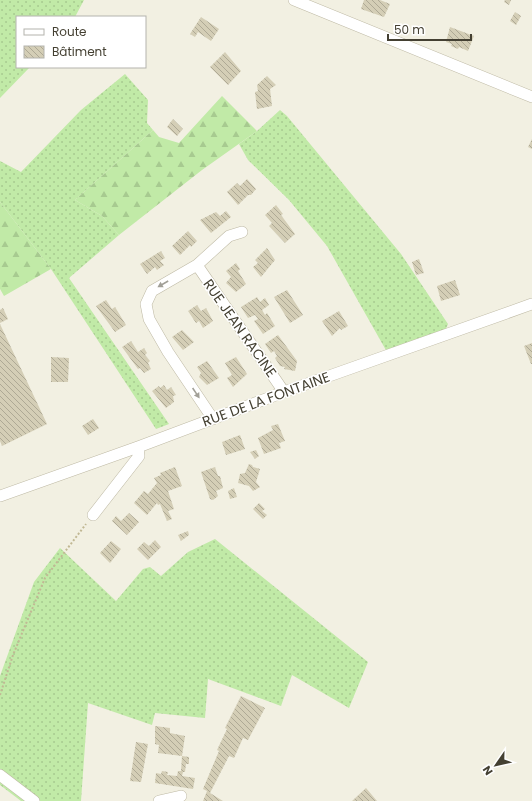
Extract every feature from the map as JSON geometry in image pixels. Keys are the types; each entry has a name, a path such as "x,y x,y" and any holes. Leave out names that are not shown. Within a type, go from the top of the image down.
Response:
{"street":[{"path":"294,0 532,97"},
{"name":"RUE JEAN RACINE","path":"213,419 168,352 149,319 146,304 152,291 197,264 229,236 242,232"},
{"name":"RUE JEAN RACINE","path":"197,264 284,392"},
{"name":"RUE DE LA FONTAINE","path":"0,496 138,447 284,392 532,304"},
{"path":"93,515 139,456 138,447"},
{"path":"0,775 34,801"},
{"path":"159,801 181,796"}],"path":[{"path":"0,695 13,655 45,578 93,515"}],"green space":[{"path":"0,0 84,0 76,16 16,16 16,68 29,68 0,98"},
{"path":"125,74 148,100 147,123 153,130 75,200 102,216 119,235 69,278 169,424 156,429 51,269 0,202 0,161 21,172 81,110"},
{"path":"222,96 257,131 202,170 119,235 102,216 75,200 153,130 159,137 179,143"},
{"path":"280,110 287,116 401,254 448,324 445,331 387,352 327,246 289,200 248,160 239,144 257,131"},
{"path":"0,202 51,269 4,296 0,289"},
{"path":"215,539 368,662 349,708 292,675 281,706 208,679 205,718 155,713 152,725 88,703 81,801 21,801 0,785 0,676 34,582 60,548 116,601 143,569 150,567 161,576 188,552"}],"building":[{"path":"364,0 380,0 390,4 384,17 361,9"},
{"path":"505,0 511,0 509,5 504,2"},
{"path":"515,12 521,16 516,25 510,21"},
{"path":"201,17 219,29 211,41 198,32 195,37 190,34"},
{"path":"450,27 474,36 468,51 459,47 458,49 451,46 452,44 446,42"},
{"path":"225,52 241,71 228,85 210,67"},
{"path":"267,76 276,85 270,89 272,106 257,109 255,92 258,91 257,85"},
{"path":"173,119 183,129 177,136 167,127"},
{"path":"532,139 532,149 528,147"},
{"path":"247,179 256,189 238,205 227,192 237,183 240,186"},
{"path":"276,205 283,214 281,215 295,234 285,243 269,226 272,223 265,215"},
{"path":"226,211 231,217 211,233 200,220 216,212 220,216"},
{"path":"188,231 197,241 191,247 190,245 180,255 172,246"},
{"path":"267,248 275,260 261,277 253,267 258,263 255,260"},
{"path":"161,251 165,258 160,261 164,265 157,270 155,267 147,274 140,264"},
{"path":"419,259 424,273 416,275 412,262"},
{"path":"236,263 240,269 238,271 246,284 236,292 226,283 231,277 226,271"},
{"path":"455,280 460,295 441,301 437,286"},
{"path":"287,290 303,315 290,323 274,297"},
{"path":"257,297 260,302 265,298 269,305 262,310 265,315 267,313 275,326 263,334 254,321 258,319 255,315 248,318 241,307"},
{"path":"106,300 112,309 115,307 126,325 115,332 96,306"},
{"path":"197,305 201,311 206,308 213,321 203,328 199,321 196,323 188,311"},
{"path":"3,308 8,319 0,323 0,310"},
{"path":"339,311 348,326 341,330 340,328 332,336 322,321"},
{"path":"0,324 47,424 2,446 0,441"},
{"path":"182,330 194,342 183,350 172,337"},
{"path":"278,335 297,361 295,371 284,369 285,367 280,366 275,358 277,356 274,351 271,353 265,344"},
{"path":"131,341 138,352 144,348 147,353 145,355 150,361 148,363 151,369 144,373 140,368 138,369 122,347"},
{"path":"532,343 532,364 531,364 524,346"},
{"path":"51,357 69,358 68,382 51,382"},
{"path":"236,357 247,374 233,387 227,378 232,375 225,363"},
{"path":"207,361 219,378 207,385 199,377 201,373 197,367"},
{"path":"164,385 167,390 171,387 176,395 173,396 174,402 166,408 152,391 159,386 160,388"},
{"path":"93,419 99,428 88,435 82,426"},
{"path":"278,424 285,441 279,443 281,448 264,454 258,438 273,430 271,426"},
{"path":"240,435 245,449 226,455 222,442"},
{"path":"256,450 259,456 255,459 250,452"},
{"path":"249,464 260,469 256,482 260,487 253,491 249,486 238,483 240,474 245,473"},
{"path":"175,467 182,486 168,491 174,509 168,511 172,519 167,521 160,504 158,505 157,503 147,515 134,503 144,491 148,494 157,483 154,478 161,475 160,473"},
{"path":"215,467 218,476 220,476 223,488 216,491 218,496 213,500 210,499 201,472"},
{"path":"234,488 237,497 230,499 228,491"},
{"path":"259,503 265,509 262,511 267,515 263,519 253,509"},
{"path":"129,513 139,522 127,535 112,521 116,516 121,521"},
{"path":"188,531 189,535 181,541 178,535"},
{"path":"155,540 161,547 148,560 137,549 144,542 149,546"},
{"path":"111,541 121,549 110,563 100,553"},
{"path":"241,696 265,708 248,740 243,738 234,758 229,756 210,793 223,801 203,801 207,791 203,789 219,751 217,750 227,729 225,728"},
{"path":"155,726 170,728 170,733 185,736 182,756 158,753 159,745 155,744"},
{"path":"136,742 148,744 141,782 130,781"},
{"path":"182,756 189,757 189,764 186,764 185,772 183,772 182,776 195,778 193,789 155,783 156,773 161,774 162,771 168,772 167,775 177,776 178,771 181,771"},
{"path":"366,788 377,801 352,801"}]}
